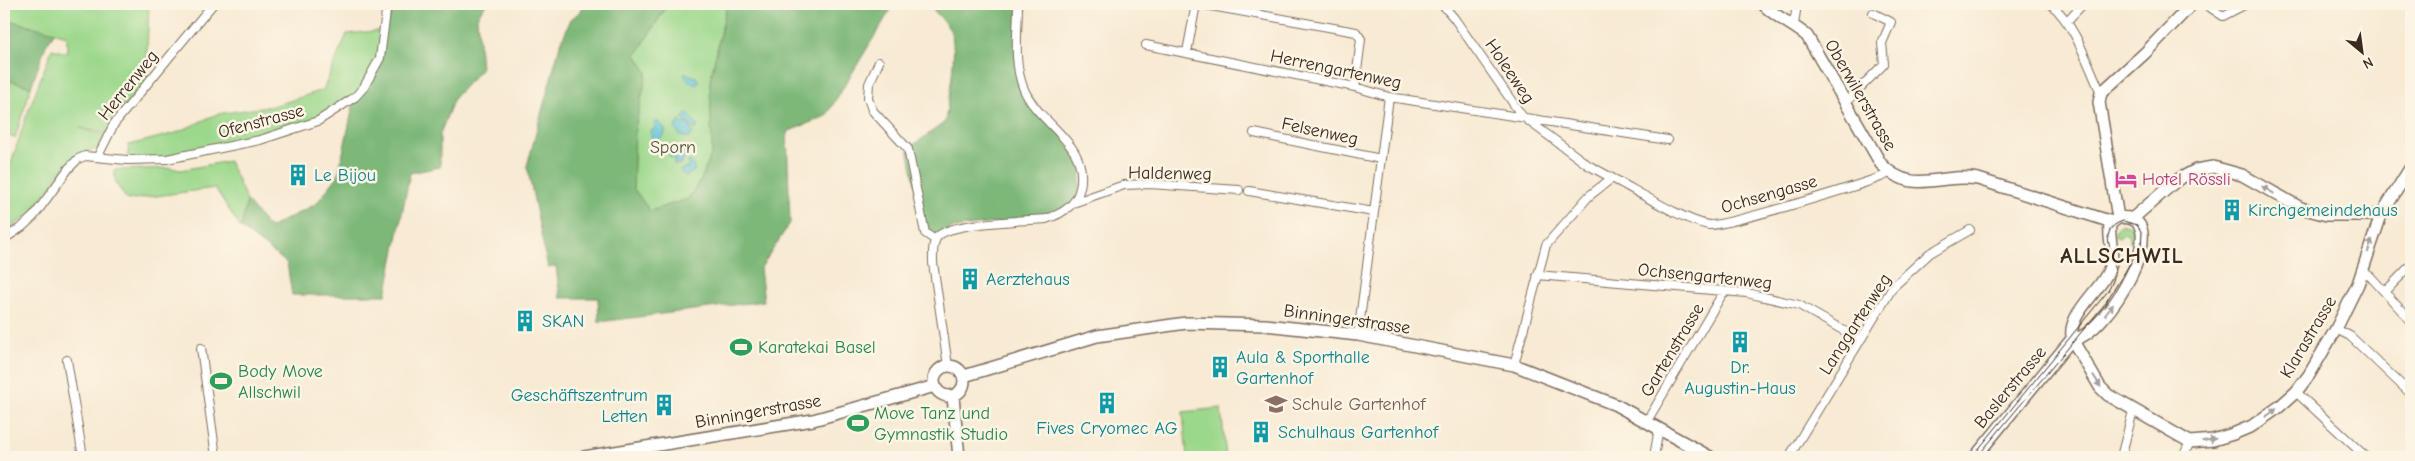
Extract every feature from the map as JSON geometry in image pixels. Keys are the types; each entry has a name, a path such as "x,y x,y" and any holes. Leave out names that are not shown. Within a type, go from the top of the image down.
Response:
{"street":[{"name":"Herrenweg","path":"98,156 114,124 213,4"},
{"name":"Ofenstrasse","path":"98,156 127,160 167,159 260,140 318,121 356,97 364,87 380,58 387,4"},
{"path":"1018,4 1017,52 1019,75 1031,104 1061,134 1076,153 1082,168 1078,195 1073,203"},
{"path":"1187,52 1198,4 1356,32 1361,39 1355,87"},
{"name":"Holeeweg","path":"1442,4 1454,18 1522,116 1588,165 1612,178"},
{"name":"Oberwilerstrasse","path":"1763,4 1770,12 1794,25 1807,36 1881,164 1889,173 1904,181 1919,182 1965,176 2115,220 2132,219"},
{"path":"1794,25 1797,4"},
{"path":"2051,4 2063,14 2067,21 2100,93 2099,102 2115,220 2109,234 2112,263 2074,320 2072,339 2100,387 2108,395 2190,442 2183,457"},
{"path":"2067,21 2083,4"},
{"path":"2100,93 2145,53 2192,4"},
{"path":"2205,4 2224,16 2246,4"},
{"path":"1846,104 1884,64 1882,43 1891,22 1873,13"},
{"name":"Herrengartenweg","path":"1146,45 1355,87 1390,96 1668,140"},
{"path":"879,62 869,84 868,98 872,110 908,149 925,233 935,240 933,264 948,366"},
{"name":"Felsenweg","path":"1358,336 1390,96"},
{"name":"Felsenweg","path":"1254,133 1381,159"},
{"path":"4,239 34,216 78,159 85,156 98,156"},
{"path":"2072,339 2083,338 2096,326 2111,308 2128,281 2144,243 2140,226 2132,219 2177,180 2196,170 2213,167 2242,175 2301,208 2326,215 2351,217 2381,215"},
{"name":"Klarastrasse","path":"2190,442 2213,440 2252,426 2296,392 2336,329 2358,284 2381,215 2411,167"},
{"name":"Ochsengasse","path":"1612,178 1694,220 1711,225 1737,221 1889,173"},
{"path":"1514,365 1546,246 1589,196 1612,178"},
{"name":"Haldenweg","path":"935,240 952,228 1046,219 1060,215 1073,203 1124,185 1149,184 1239,190"},
{"path":"1249,191 1374,212"},
{"name":"Langgartenweg","path":"1790,457 1893,286 1930,253 1970,230"},
{"path":"2386,292 2411,264"},
{"path":"2361,271 2370,276 2410,318"},
{"name":"Ochsengartenweg","path":"1537,275 1723,293 1747,293 1792,303 1860,340"},
{"name":"Gartenstrasse","path":"1647,421 1723,293"},
{"name":"Binningerstrasse","path":"964,376 1097,336 1186,323 1242,323 1358,336 1514,365 1616,405 1710,457"},
{"path":"2336,329 2350,336 2411,394"},
{"name":"Baslerstrasse","path":"1975,457 2072,339"},
{"path":"201,348 216,457"},
{"path":"67,360 83,457"},
{"path":"948,366 958,368 964,376 962,391 953,396 944,396 935,386 936,373 948,366"},
{"name":"Binningerstrasse","path":"584,457 813,420 935,386"},
{"path":"2296,392 2361,456"},
{"path":"953,396 959,457"},
{"path":"2121,457 2133,411"},
{"path":"1654,457 1659,428"}],"green space":[{"path":"4,4 149,4 146,72 151,80 108,134 80,128 105,136 96,149 82,153 67,164 33,211 4,234 4,185 26,117 52,49 67,53 67,36 4,19"},
{"path":"387,4 486,4 477,17 481,69 454,98 440,134 440,167 410,173 386,295 292,295 287,263 241,228 247,201 269,228 316,204 338,176 355,97 380,57"},
{"path":"584,4 668,4 636,55 647,72 635,128 633,188 650,211 688,199 701,180 712,152 710,81 727,4 742,7 757,4 902,4 891,9 826,116 787,132 790,223 760,269 764,301 599,322 598,298 560,298 556,266 548,268 527,166 560,45 571,19 581,11"},
{"name":"Sporn","path":"668,4 727,4 710,81 712,152 701,180 688,199 650,211 633,188 635,128 647,73 636,55"},
{"path":"927,4 1018,4 1017,52 1023,87 1061,134 1082,168 1078,195 1060,215 952,228 935,240 925,233 908,149 945,122 953,61 950,30"},
{"path":"4,19 55,32 46,45 31,87 12,81 4,88"},
{"path":"385,30 380,58 355,97 291,131 167,159 127,160 129,145 176,133 217,114 273,106 323,90 347,34"},
{"path":"12,81 31,87 15,138 4,135 4,88"},
{"path":"229,161 247,201 241,228 215,188 127,200 116,183 114,170 171,168 181,170"},
{"path":"2122,224 2130,226 2134,230 2136,236 2133,244 2130,242 2129,234 2124,233 2119,237 2114,235 2116,228"},
{"path":"1221,408 1226,457 1187,457 1183,412"}],"water":[{"path":"684,73 696,77 699,82 696,85 690,82 685,78"},
{"path":"687,113 698,126 695,130 688,124 693,134 689,138 680,136 675,128 680,121 683,124 688,123 682,118"},
{"path":"655,122 659,122 665,129 665,134 657,142 653,142 650,131 654,130"},
{"path":"681,149 686,154 681,164 674,165 675,158 670,157 666,150 674,151"},
{"path":"688,161 691,161 695,170 686,177 680,171 688,168"}],"tram line":[{"path":"1972,457 2108,291 2115,269 2108,242 2110,230 2123,221 2137,225 2142,233 2141,247 2104,305 1977,457"}],"place":[{"name":"Le Bijou","path":"298,175"},
{"name":"Hotel Rössli","path":"2126,179"},
{"name":"Kirchgemeindehaus","path":"2232,210"},
{"name":"Aerztehaus","path":"970,279"},
{"name":"SKAN","path":"525,321"},
{"name":"Dr. Augustin-Haus","path":"1740,342"},
{"name":"Karatekai Basel","path":"741,347"},
{"name":"Aula & Sporthalle Gartenhof","path":"1220,367"},
{"name":"Body Move Allschwil","path":"221,381"},
{"name":"Fives Cryomec AG","path":"1107,403"},
{"name":"Schule Gartenhof","path":"1276,404"},
{"name":"Geschäftszentrum Letten","path":"664,405"},
{"name":"Move Tanz und Gymnastik Studio","path":"858,423"},
{"name":"Schulhaus Gartenhof","path":"1261,432"}],"district":[{"name":"ALLSCHWIL","path":"2122,255"}]}
